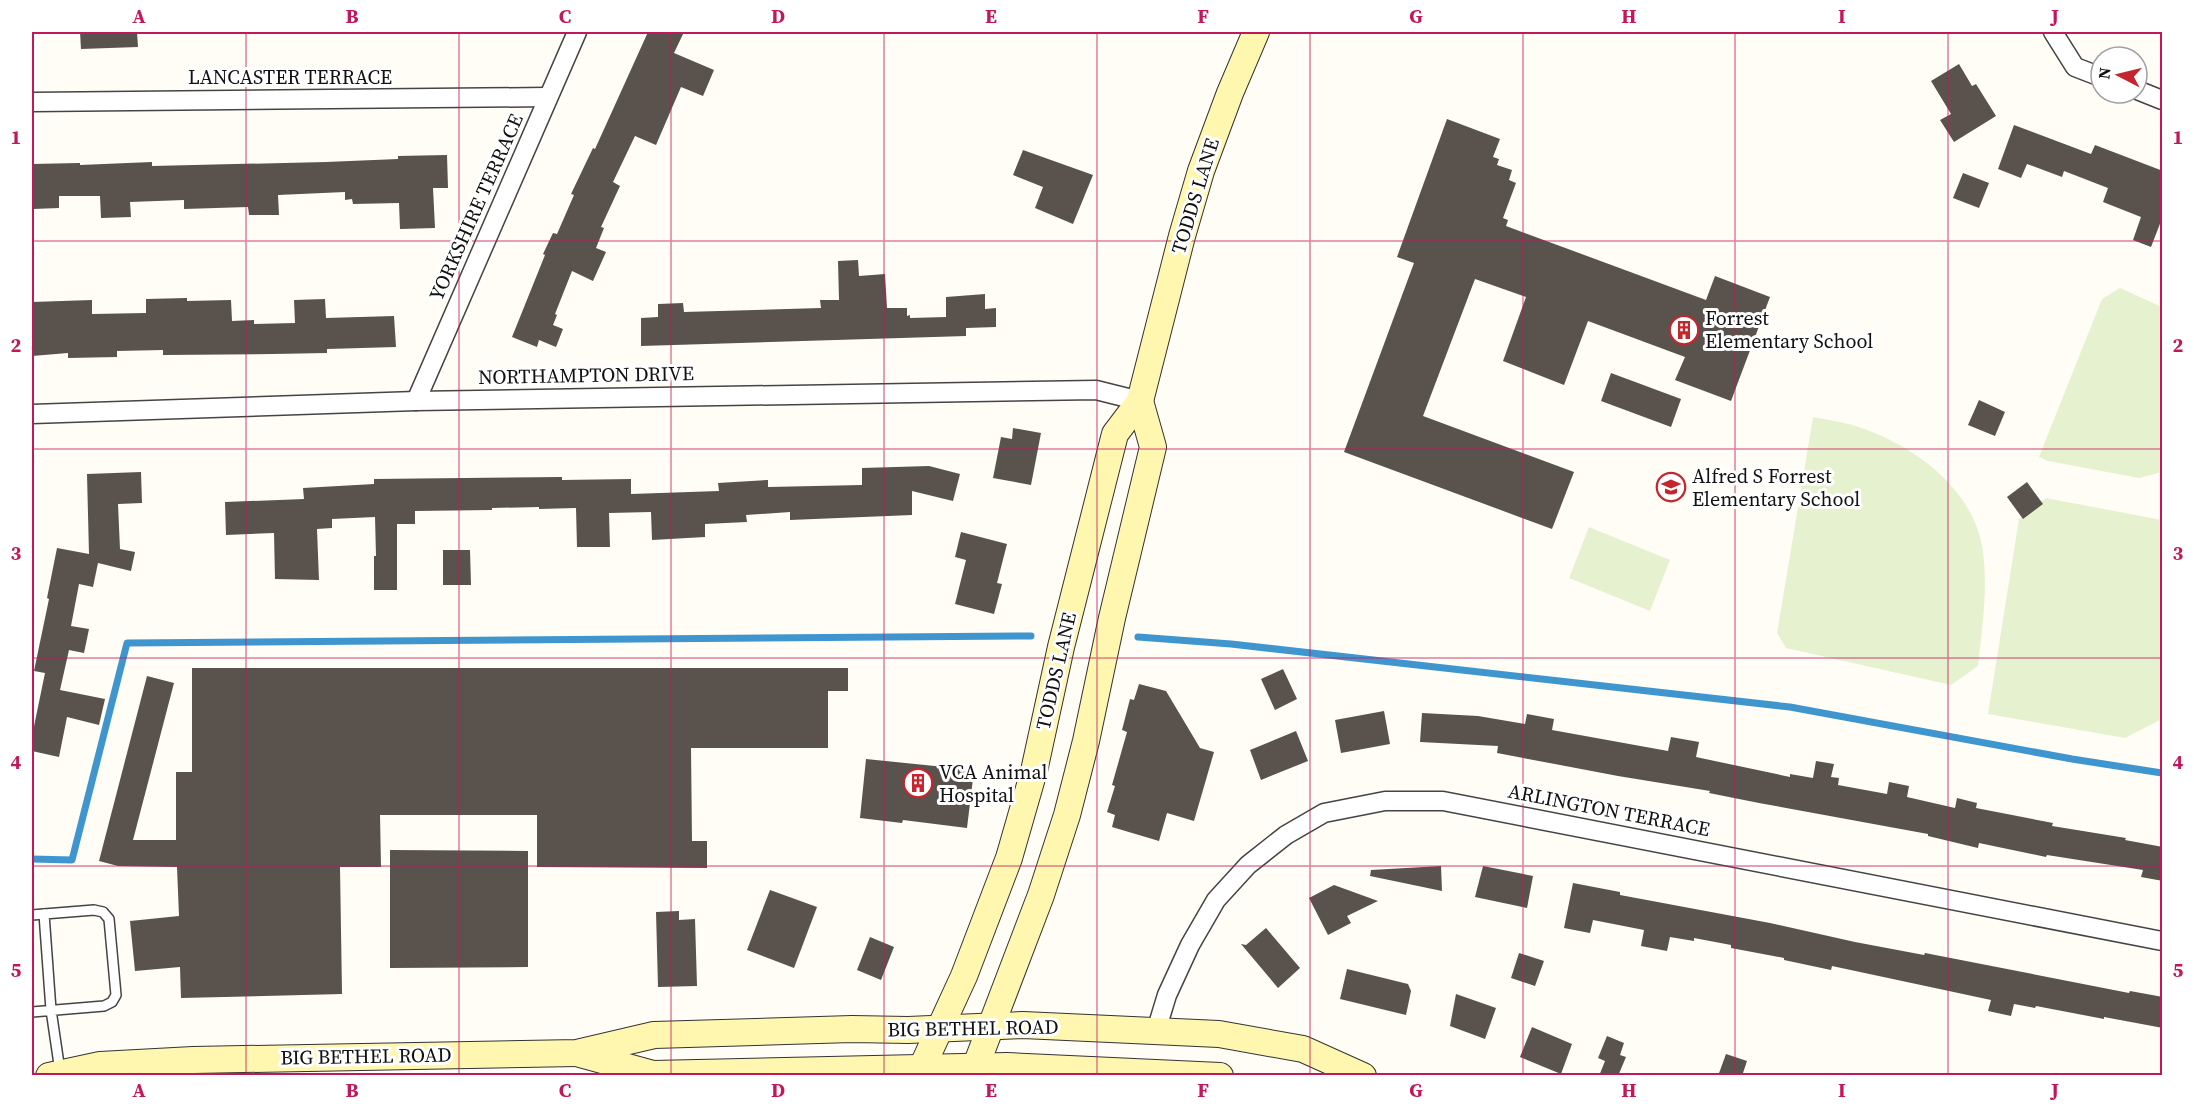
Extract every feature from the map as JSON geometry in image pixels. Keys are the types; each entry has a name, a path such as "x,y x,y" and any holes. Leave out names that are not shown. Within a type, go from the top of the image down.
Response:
{"main road":[{"name":"TODDS LANE","path":"920,1072 968,966 1009,858 1032,780 1061,647 1114,434 1140,401 1179,247 1202,171 1222,113 1256,32"},
{"name":"TODDS LANE","path":"974,1071 1041,895 1070,804 1086,741 1114,606 1153,447 1140,401"},
{"name":"BIG BETHEL ROAD","path":"54,1074 100,1065 193,1060 577,1053 654,1035 991,1026 1219,1034 1303,1049 1363,1076"},
{"name":"BIG BETHEL ROAD","path":"577,1053 653,1074 974,1071 1220,1076"}],"street":[{"name":"YORKSHIRE TERRACE","path":"416,400 577,32"},
{"path":"2053,32 2075,67 2089,72"},
{"name":"LANCASTER TERRACE","path":"32,102 548,97"},
{"name":"NORTHAMPTON DRIVE","path":"32,414 416,400 1096,390 1140,401"},
{"name":"ARLINGTON TERRACE","path":"1156,1031 1167,995 1190,945 1216,900 1248,865 1286,834 1324,813 1385,801 1443,801 2163,941"}],"lane":[{"path":"32,915 94,910 103,912 109,919 116,995 112,1002 104,1006 32,1012"},
{"path":"44,914 54,1074"}],"green space":[{"path":"2120,288 2162,307 2162,472 2139,478 2048,461 2039,457 2102,299"},
{"path":"1813,417 1862,428 1903,447 1940,475 1956,491 1969,510 1978,530 1983,552 1985,595 1983,624 1978,666 1951,685 1786,648 1777,633"},
{"path":"2046,498 2162,520 2162,719 2125,738 1988,714 2019,519"},
{"path":"1589,527 1670,560 1650,611 1569,578"}],"building":[{"path":"80,32 137,32 138,47 81,49"},
{"path":"648,32 684,32 674,53 714,70 703,96 681,87 656,145 635,136 613,182 620,186 601,227 604,228 596,248 606,252 593,281 572,271 555,314 557,315 553,325 563,329 556,347 539,340 537,347 512,337 545,255 543,254 553,233 557,234 574,195 571,194 593,148 595,149"},
{"path":"1959,64 1972,86 1976,84 1996,116 1954,142 1940,120 1951,114 1931,81"},
{"name":"Forrest Elementary School","path":"1447,119 1500,139 1493,157 1499,159 1497,165 1512,170 1509,180 1516,183 1503,218 1508,220 1506,226 1706,300 1715,276 1770,297 1731,401 1675,380 1685,357 1588,321 1564,385 1503,361 1526,297 1475,279 1423,416 1574,472 1552,529 1344,452 1414,263 1397,257"},
{"path":"2014,125 2091,154 2095,145 2163,171 2163,216 2151,247 2133,240 2141,217 2103,202 2108,188 2064,171 2062,177 2027,164 2021,178 1998,169"},
{"path":"1023,150 1093,175 1073,224 1035,208 1043,187 1013,175"},
{"path":"447,155 448,188 433,188 435,228 400,229 399,203 353,204 352,199 345,200 345,192 278,195 279,215 249,215 248,207 184,209 184,200 130,202 131,217 101,218 100,196 59,196 59,208 33,209 32,164 152,162 152,166 326,162 398,159 398,156"},
{"path":"1963,173 1989,183 1979,208 1953,198"},
{"path":"858,260 859,276 885,274 887,308 907,308 907,316 910,315 910,318 946,317 946,297 985,294 985,309 996,308 996,327 966,328 966,336 641,346 641,318 658,317 658,304 683,303 684,312 821,308 820,300 839,300 838,261"},
{"path":"187,298 187,301 231,300 232,321 254,320 254,324 295,323 294,300 325,299 326,318 394,316 396,347 327,349 327,353 163,355 163,350 117,351 117,357 68,358 68,353 32,356 32,302 92,300 92,314 146,313 146,299"},
{"name":"Forrest Elementary School","path":"1611,373 1681,399 1671,427 1601,401"},
{"path":"1979,400 2005,412 1995,436 1968,425"},
{"path":"1013,428 1041,433 1031,485 993,478 1001,437 1012,439"},
{"path":"929,466 960,474 953,501 912,491 912,515 790,520 790,512 746,515 747,522 705,524 705,537 652,540 651,512 609,513 610,547 577,547 576,508 415,511 415,524 397,524 397,590 374,590 375,517 332,519 332,528 317,529 319,580 275,579 274,533 226,535 225,502 304,499 303,488 374,484 374,479 562,477 562,480 631,479 631,494 719,491 718,483 768,480 768,487 862,485 862,468"},
{"path":"141,472 142,503 118,504 120,549 135,552 131,571 98,563 93,587 79,584 71,626 89,629 84,653 69,650 60,690 105,699 99,725 67,717 59,757 32,751 32,736 45,673 34,671 57,548 89,554 87,474"},
{"path":"2027,482 2043,504 2023,519 2007,497"},
{"path":"961,532 1007,544 997,583 1002,584 994,614 955,604 966,560 955,557"},
{"path":"443,550 470,550 471,585 443,585"},
{"path":"192,668 848,668 848,691 828,691 828,748 691,748 692,841 707,841 707,868 537,867 537,815 380,815 381,867 340,867 342,994 181,998 180,967 135,971 130,921 179,916 177,867 118,866 99,861 147,676 174,683 133,840 176,840 176,772 192,772"},
{"path":"1283,669 1297,699 1275,710 1261,679"},
{"path":"1139,684 1166,691 1200,748 1214,752 1194,821 1167,813 1159,841 1112,827 1115,815 1107,812 1127,732 1122,730 1130,699 1134,700"},
{"path":"1384,711 1390,744 1341,753 1335,720"},
{"path":"1422,713 1478,716 1525,724 1527,714 1554,719 1552,730 1668,751 1671,737 1699,742 1696,757 1790,777 1790,774 1813,778 1816,761 1834,764 1831,777 1839,778 1838,785 1887,794 1889,782 1909,786 1907,797 1955,808 1957,798 1977,803 1976,808 2053,823 2052,826 2126,838 2125,840 2163,847 2163,881 2141,877 2143,870 2047,855 2046,857 1979,843 1978,848 1928,836 1928,834 1759,803 1709,793 1710,791 1497,753 1498,746 1420,742"},
{"path":"1296,731 1308,761 1261,780 1250,750"},
{"name":"VCA Animal Hospital","path":"866,759 974,770 967,828 903,820 902,823 860,818"},
{"path":"390,850 528,851 528,967 390,968"},
{"path":"1441,866 1442,891 1370,876 1371,870"},
{"path":"1483,866 1533,876 1527,908 1475,897"},
{"path":"1573,883 1620,892 1620,895 1770,923 1855,942 1924,955 1925,953 2129,993 2130,991 2163,997 2163,1028 2014,1004 2011,1016 1988,1011 1991,1000 1832,966 1831,970 1731,948 1731,945 1694,938 1694,941 1670,937 1667,951 1641,946 1644,930 1593,920 1590,933 1564,928"},
{"path":"1334,885 1378,901 1347,916 1351,923 1328,935 1309,898"},
{"path":"770,890 817,907 794,968 747,950"},
{"path":"679,911 679,920 695,919 697,986 658,987 656,912"},
{"path":"1266,928 1300,968 1278,988 1241,944 1246,945"},
{"path":"870,937 894,947 881,980 857,970"},
{"path":"1519,953 1544,961 1535,986 1511,978"},
{"path":"1347,969 1408,984 1411,991 1406,1015 1340,999"},
{"path":"1456,994 1496,1008 1485,1039 1450,1026"},
{"path":"1532,1027 1572,1044 1561,1074 1520,1057"},
{"path":"1607,1036 1624,1043 1620,1055 1626,1057 1618,1076 1599,1076 1605,1061 1598,1058"},
{"path":"1726,1054 1747,1061 1742,1076 1718,1076"}],"waterway":[{"path":"32,859 72,860 127,643 1031,636"},
{"path":"1138,637 1231,644 1790,707 2072,759 2162,773"}],"place":[{"name":"Forrest Elementary School","path":"1684,330"},
{"name":"Alfred S Forrest Elementary School","path":"1671,487"},
{"name":"VCA Animal Hospital","path":"918,783"}]}
